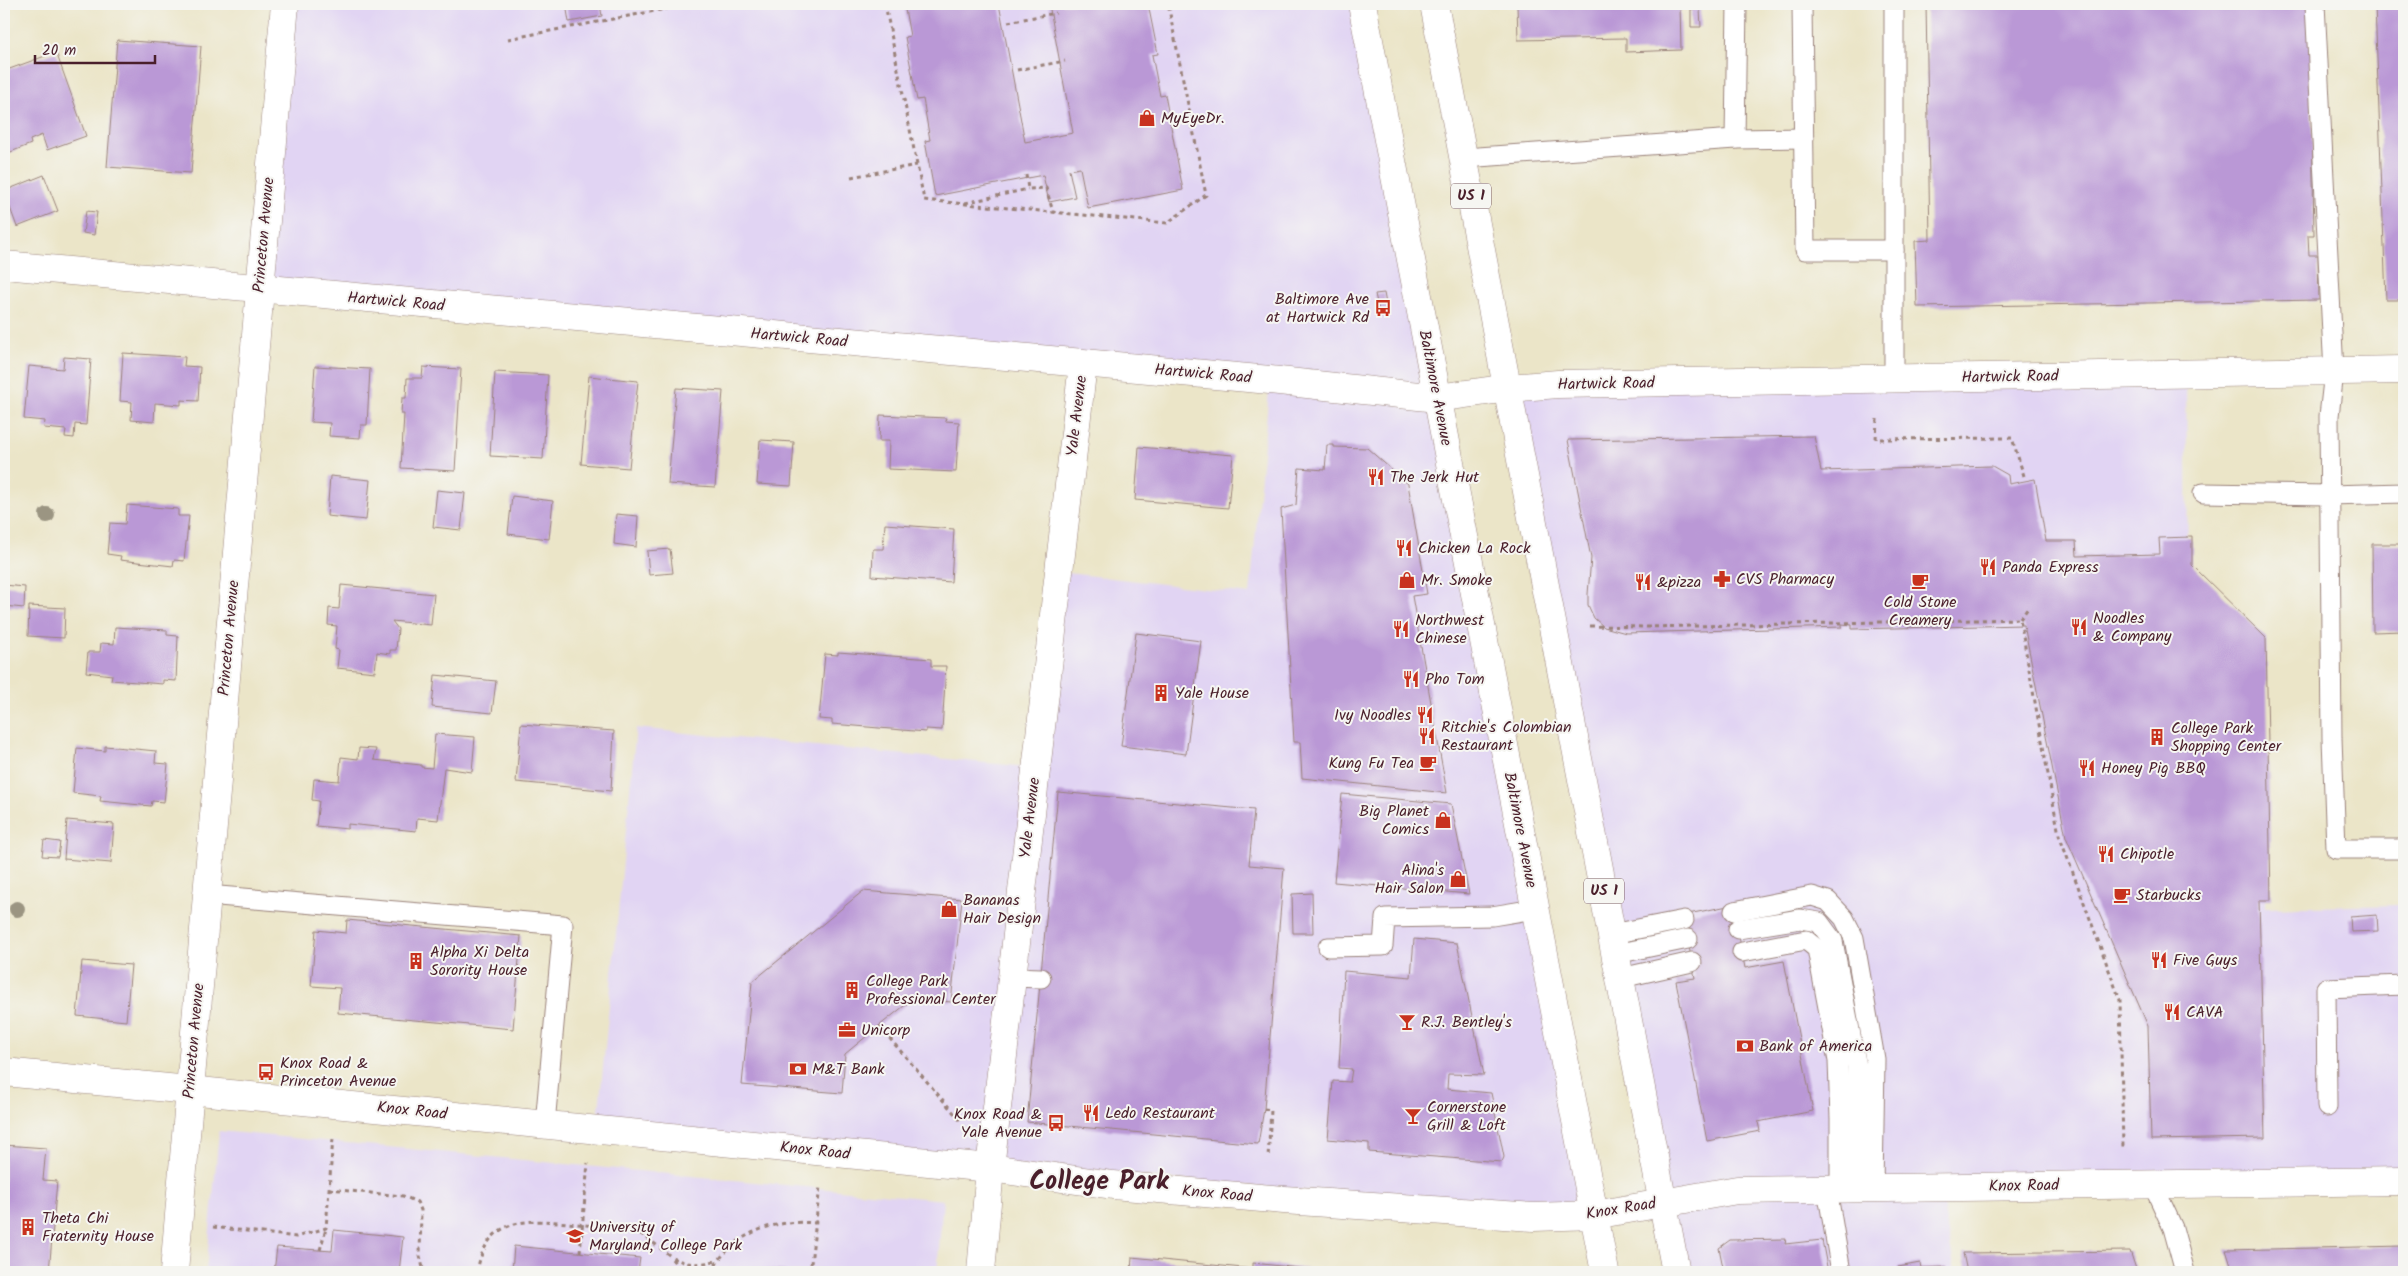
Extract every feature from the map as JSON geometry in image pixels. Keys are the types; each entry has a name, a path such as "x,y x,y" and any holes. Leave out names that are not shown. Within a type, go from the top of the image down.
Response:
{"street":[{"name":"Princeton Avenue","path":"174,1272 285,4"},
{"name":"Baltimore Avenue","path":"1362,4 1605,1272"},
{"name":"US 1","path":"1434,4 1676,1272"},
{"name":"Hartwick Road","path":"4,265 259,290 1270,380 1437,398 1508,388 1558,384 2404,370"},
{"name":"Yale Avenue","path":"981,1272 990,1168 1083,364"},
{"name":"Knox Road","path":"4,1072 190,1088 990,1168 1113,1185 1284,1200 1534,1218 1594,1215 1737,1190 2404,1181"}],"lane":[{"path":"1735,139 1737,4"},
{"path":"1802,4 1805,250 1894,250"},
{"path":"1894,4 1894,379"},
{"path":"2315,4 2334,372 2329,416 2329,495 2332,738 2336,849 2404,849"},
{"path":"1464,158 1735,139 1804,138"},
{"path":"2203,493 2329,495 2404,493"},
{"path":"207,896 563,926 545,1124"},
{"path":"1736,920 1812,896 1828,901 1847,924 1854,938 1875,1059 1848,1189 1841,1272"},
{"path":"1328,947 1383,946 1385,918 1492,916 1535,909"},
{"path":"1616,956 1684,920"},
{"path":"1616,956 1688,939"},
{"path":"1742,952 1806,940 1817,949 1838,1061 1840,1120 1848,1189"},
{"path":"1616,956 1692,962"},
{"path":"1012,977 1041,978"},
{"path":"2327,1106 2326,988 2404,986"},
{"path":"2153,1185 2173,1228 2185,1272"}],"path":[{"path":"508,39 692,4"},
{"path":"885,4 924,200 1167,223 1206,195 1168,4"},
{"path":"1008,22 1056,13"},
{"path":"1017,70 1065,61"},
{"path":"852,177 917,165"},
{"path":"1026,175 1028,190"},
{"path":"960,204 1046,188 1053,212"},
{"path":"1877,419 1876,439 2012,438 2024,476"},
{"path":"2028,608 2020,618 2059,835 2120,1000 2123,1149"},
{"path":"1590,626 1648,628 2020,618"},
{"path":"879,1026 962,1122"},
{"path":"1264,1109 1271,1110 1268,1158"},
{"path":"320,1250 326,1228 333,1134"},
{"path":"580,1252 587,1178"},
{"path":"329,1189 403,1196 417,1202 421,1210 420,1256 424,1272"},
{"path":"810,1272 818,1200"},
{"path":"477,1272 483,1251 493,1238 512,1224 536,1220 631,1229 644,1235 672,1258 682,1272"},
{"path":"712,1272 718,1260 741,1238 764,1227 794,1221 815,1223"},
{"path":"210,1227 296,1237 326,1228"},
{"path":"672,1258 694,1264 718,1260"}],"shaded area":[{"path":"285,4 1362,4 1594,1215 597,1130 636,728 1036,768 1059,572 1250,594 1270,380 259,290"},
{"name":"College Park Shopping Center","path":"2186,374 2188,562 2263,635 2265,908 2404,905 2404,1181 1940,1188 1955,1272 1676,1272 1509,388"},
{"name":"University of Maryland, College Park","path":"219,1131 943,1200 937,1272 206,1272"}],"building":[{"path":"566,4 600,4 602,16 569,22"},
{"path":"904,4 999,4 1025,142 1073,133 1049,4 1148,4 1158,54 1152,55 1160,96 1165,95 1183,190 1088,208 1080,168 1069,170 1075,197 1049,202 1043,175 935,196 925,141 930,140 923,99 917,100 905,37 910,36"},
{"path":"1517,4 1680,4 1681,50 1626,52 1626,38 1518,40"},
{"path":"1926,4 2310,4 2314,235 2308,235 2309,255 2318,255 2319,300 1917,307 1915,241 1930,240"},
{"path":"2375,4 2404,4 2404,300 2386,300"},
{"path":"1691,9 1700,9 1701,27 1691,27"},
{"path":"117,40 201,46 191,173 107,167"},
{"path":"56,52 86,136 47,150 42,135 30,140 31,144 8,153 4,140 4,89 7,88 4,71"},
{"path":"44,175 58,211 17,227 4,191"},
{"path":"86,211 97,212 94,235 83,233"},
{"path":"1384,293 1388,315 1380,316 1375,294"},
{"path":"123,353 185,357 184,366 200,367 198,401 181,400 181,405 155,403 154,422 131,420 132,402 120,401"},
{"path":"64,357 91,359 86,425 75,424 74,438 65,437 66,430 44,428 45,421 24,419 29,366 63,369"},
{"path":"315,366 370,369 367,425 361,425 360,438 329,436 330,423 311,422"},
{"path":"423,367 461,369 455,471 401,468 404,414 401,414 402,398 406,398 407,378 422,378"},
{"path":"495,372 548,375 543,459 490,456"},
{"path":"589,376 638,381 629,468 581,464"},
{"path":"676,388 723,391 715,487 668,484"},
{"path":"880,415 946,418 945,421 959,422 956,472 888,469 889,441 879,441"},
{"path":"1814,436 1821,471 1992,466 2008,475 2009,484 2035,479 2046,541 2076,541 2077,556 2160,554 2159,538 2192,537 2192,565 2266,638 2271,900 2259,900 2265,1138 2151,1140 2148,1026 2066,837 2024,625 1852,629 1852,625 1842,624 1842,627 1626,633 1604,627 1594,618 1588,605 1591,558 1568,440"},
{"path":"760,440 794,442 791,486 757,484"},
{"path":"1327,445 1367,448 1408,484 1427,594 1412,596 1447,793 1302,778 1300,742 1294,742 1281,509 1296,505 1299,468 1325,470"},
{"path":"1139,447 1233,455 1228,508 1135,500"},
{"path":"330,476 370,480 366,520 327,516"},
{"path":"437,490 465,493 461,530 433,527"},
{"path":"512,496 553,501 549,539 508,534"},
{"path":"127,505 178,509 178,516 189,516 184,561 174,560 173,566 120,560 121,556 107,554 110,523 125,524"},
{"path":"616,514 638,516 636,547 614,544"},
{"path":"885,524 954,529 951,582 872,576 873,549 883,549"},
{"path":"2372,544 2404,544 2404,631 2373,632"},
{"path":"670,549 673,573 649,575 647,551"},
{"path":"4,585 25,587 24,608 4,606"},
{"path":"341,585 434,594 431,625 392,621 398,629 396,650 390,650 390,654 377,652 375,672 337,668 339,650 335,649 337,626 328,625 329,608 339,609"},
{"path":"29,606 65,608 64,638 28,636"},
{"path":"115,627 167,630 167,635 178,636 176,681 163,680 163,684 111,680 112,675 86,672 88,652 100,652 101,643 114,644"},
{"name":"Yale House","path":"1136,633 1201,641 1186,754 1121,746"},
{"path":"838,652 931,659 931,666 946,666 942,730 926,729 926,732 832,724 832,720 819,719 825,654 838,655"},
{"path":"435,675 496,681 492,713 432,707"},
{"path":"521,724 614,731 611,791 516,782"},
{"path":"435,734 475,737 472,772 444,768 438,820 417,818 416,831 348,824 348,829 316,826 319,801 312,800 314,779 339,781 341,757 358,759 359,748 376,749 374,760 432,768"},
{"path":"105,746 156,751 155,763 168,764 164,802 152,801 151,806 100,801 101,796 73,793 77,748 105,751"},
{"path":"1058,792 1254,810 1249,865 1284,868 1264,1109 1258,1144 1027,1122"},
{"path":"1342,794 1451,804 1469,894 1334,882"},
{"path":"67,820 114,824 111,863 64,859"},
{"path":"44,840 60,842 58,857 42,856"},
{"name":"College Park Professional Center","path":"863,891 962,899 951,1002 914,998 845,1054 842,1093 742,1085 752,982"},
{"path":"1312,893 1313,933 1293,933 1292,894"},
{"name":"Bank of America","path":"1733,905 1745,968 1784,961 1813,1111 1758,1122 1760,1131 1707,1141 1676,981 1695,978 1683,915"},
{"path":"2377,915 2378,931 2351,932 2350,917"},
{"name":"Alpha Xi Delta Sorority House","path":"347,920 521,936 513,1029 338,1013 340,988 311,986 316,930 346,933"},
{"path":"1414,939 1457,943 1484,1075 1448,1074 1447,1089 1491,1093 1504,1157 1502,1162 1369,1152 1369,1143 1328,1139 1333,1081 1350,1082 1352,1069 1339,1068 1344,971 1411,977"},
{"path":"82,961 131,965 126,1021 77,1016"},
{"name":"Theta Chi Fraternity House","path":"4,1145 46,1148 43,1180 57,1181 49,1272 4,1272"},
{"path":"334,1230 403,1237 399,1272 274,1272 277,1247 332,1251"},
{"path":"1786,1239 1785,1244 1822,1240 1828,1272 1724,1272 1719,1248 1730,1240"},
{"path":"514,1246 640,1258 638,1272 512,1272"},
{"path":"2404,1246 2404,1272 2233,1272 2226,1250"},
{"path":"2130,1251 2137,1272 1967,1272 1963,1253"},
{"path":"1132,1257 1253,1269 1253,1263 1336,1272 1131,1272"},
{"path":"1920,1263 1921,1268 1947,1267 1948,1272 1899,1272 1898,1267"},
{"path":"752,1268 786,1271 786,1272 751,1272"}],"place":[{"name":"MyEyeDr.","path":"1147,118"},
{"name":"Baltimore Ave at Hartwick Rd","path":"1383,308"},
{"name":"The Jerk Hut","path":"1376,477"},
{"name":"Chicken La Rock","path":"1404,548"},
{"name":"Panda Express","path":"1988,567"},
{"name":"CVS Pharmacy","path":"1722,579"},
{"name":"Mr. Smoke","path":"1407,580"},
{"name":"Cold Stone Creamery","path":"1920,581"},
{"name":"&pizza","path":"1643,582"},
{"name":"Noodles & Company","path":"2079,627"},
{"name":"Northwest Chinese","path":"1401,629"},
{"name":"Pho Tom","path":"1411,679"},
{"name":"Yale House","path":"1161,693"},
{"name":"Ivy Noodles","path":"1425,715"},
{"name":"Ritchie's Colombian Restaurant","path":"1427,736"},
{"name":"College Park Shopping Center","path":"2157,737"},
{"name":"Kung Fu Tea","path":"1428,763"},
{"name":"Honey Pig BBQ","path":"2087,768"},
{"name":"Big Planet Comics","path":"1443,820"},
{"name":"Chipotle","path":"2106,854"},
{"name":"Alina's Hair Salon","path":"1458,879"},
{"name":"Starbucks","path":"2122,895"},
{"name":"Bananas Hair Design","path":"949,909"},
{"name":"Five Guys","path":"2159,960"},
{"name":"Alpha Xi Delta Sorority House","path":"416,961"},
{"name":"College Park Professional Center","path":"852,990"},
{"name":"CAVA","path":"2172,1012"},
{"name":"R.J. Bentley's","path":"1407,1022"},
{"name":"Unicorp","path":"847,1030"},
{"name":"Bank of America","path":"1745,1046"},
{"name":"M&T Bank","path":"798,1069"},
{"name":"Knox Road & Princeton Avenue","path":"266,1072"},
{"name":"Ledo Restaurant","path":"1091,1113"},
{"name":"Cornerstone Grill & Loft","path":"1413,1116"},
{"name":"Knox Road & Yale Avenue","path":"1056,1123"},
{"name":"Theta Chi Fraternity House","path":"28,1227"},
{"name":"University of Maryland, College Park","path":"575,1236"}],"district":[{"name":"College Park","path":"1099,1182"}]}
